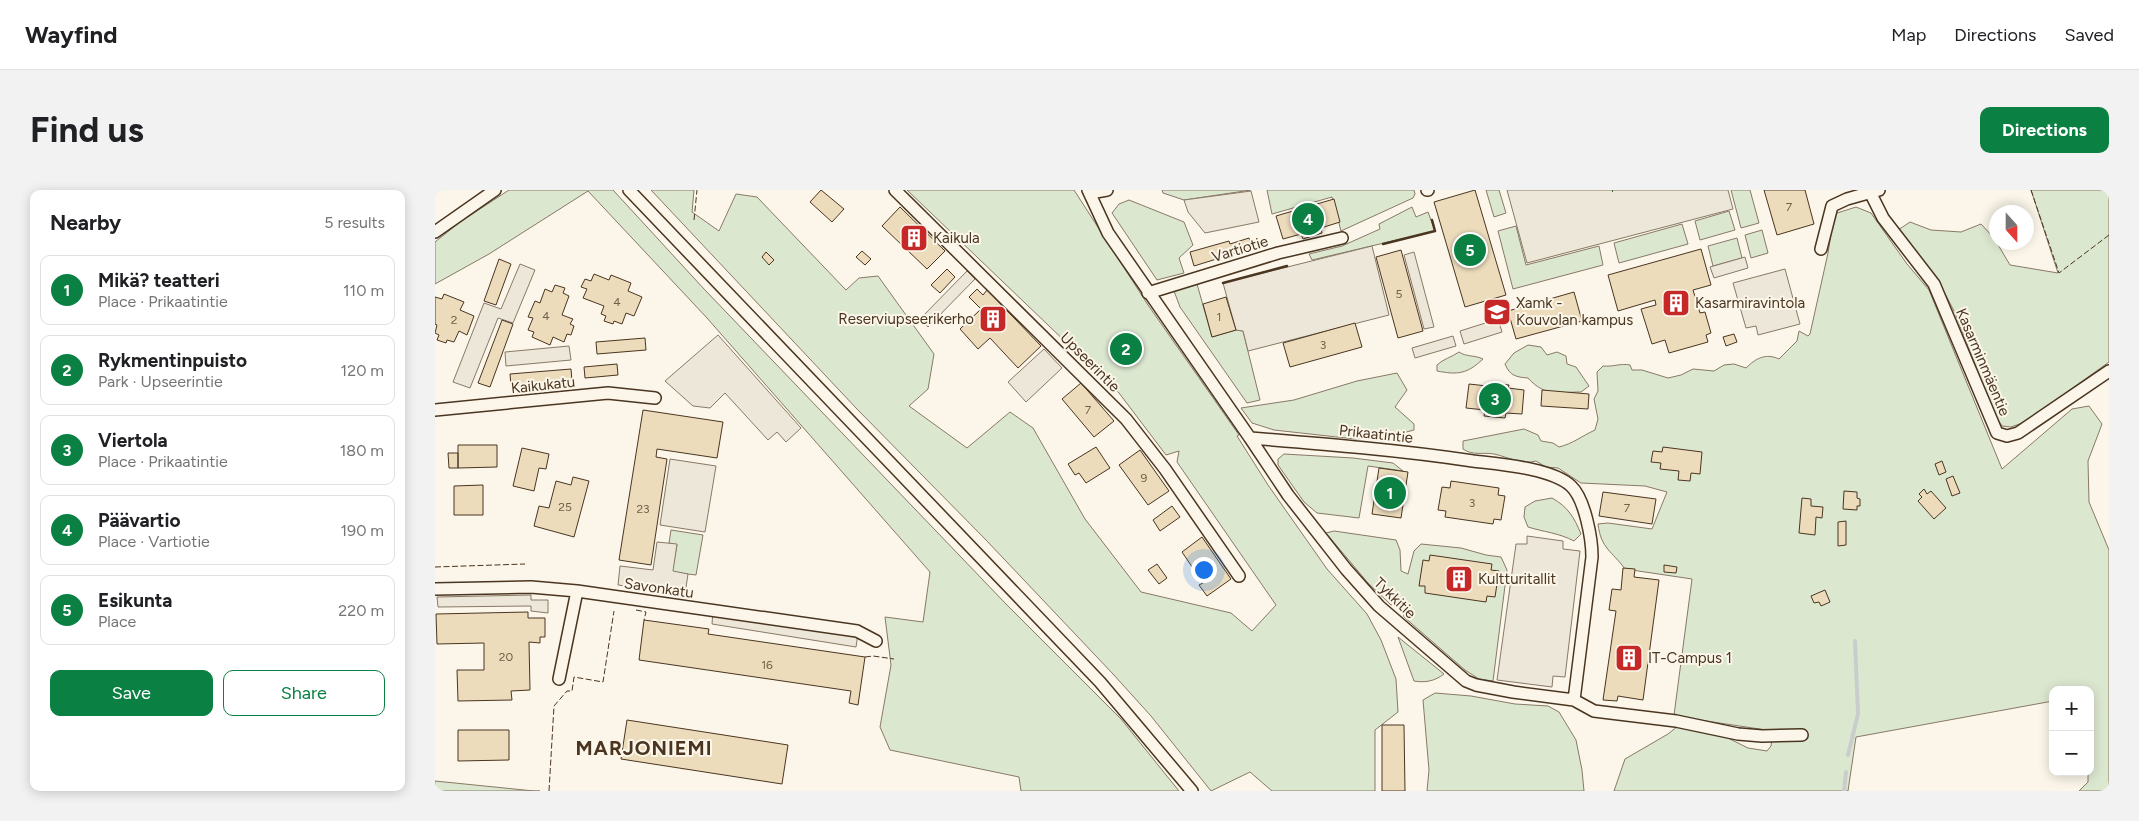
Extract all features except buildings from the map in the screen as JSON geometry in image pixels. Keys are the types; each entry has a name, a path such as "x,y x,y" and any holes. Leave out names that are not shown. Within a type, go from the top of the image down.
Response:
{"street":[{"path":"435,232 495,190"},
{"path":"629,190 1100,682 1192,791"},
{"name":"Upseerintie","path":"895,190 1126,419 1165,470 1239,576"},
{"path":"1107,190 1089,192 1108,233 1250,438"},
{"path":"1821,248 1833,206 1847,199 1874,191"},
{"name":"Kasarminmäentie","path":"1874,191 1883,218 1934,284 1997,433 2007,436 2017,433 2109,371"},
{"name":"Vartiotie","path":"1148,293 1278,253 1342,238"},
{"name":"Kaikukatu","path":"435,410 608,393 655,398"},
{"name":"Prikaatintie","path":"1250,438 1397,450 1524,468 1555,476 1571,486 1579,499 1592,538 1592,557 1574,700"},
{"name":"Tykkitie","path":"1250,438 1288,495 1365,591 1385,612 1466,681 1476,685 1513,692 1574,700 1594,711 1676,721 1738,734 1802,736"},
{"name":"Savonkatu","path":"435,589 531,587 577,591 857,631 876,641"},
{"path":"559,679 577,591"}],"green space":[{"path":"509,190 613,190 704,289 1006,604 1121,719 1179,791 1021,791 1019,777 890,750 880,727 891,665 885,617 923,622 930,572 707,318 588,191 489,254 435,284 435,242 460,222"},
{"path":"651,190 694,190 692,212 719,231 736,194 757,197 846,290 859,278 878,276 934,354 928,389 909,406 967,448 1010,412 1033,428 1085,519 1141,592 1231,613 1252,631 1276,605 1177,462 1179,451 1166,455 1119,393 907,190 1074,190 1148,305 1239,435 1237,436 1268,485 1327,569 1367,614 1381,640 1396,679 1398,712 1375,730 1375,791 1272,791 1250,772 1211,791 1151,716 1113,674 986,540 856,408"},
{"path":"1162,190 1251,190 1184,200 1163,193"},
{"path":"1267,190 1414,190 1415,194 1413,198 1341,231 1332,197 1272,214"},
{"path":"1486,190 1499,190 1506,213 1494,217"},
{"path":"1731,190 1750,190 1759,223 1741,228"},
{"path":"2031,190 2109,190 2109,362 2025,422 2011,427 2002,426 1996,417 1954,311 1939,282 1895,232 1910,222 1931,230 1961,232 1981,224 1989,233 1989,250 2001,250 2010,265 2058,273"},
{"path":"1129,200 1184,222 1193,245 1179,258 1184,273 1157,280 1112,213 1119,204"},
{"path":"1412,207 1416,217 1428,212 1435,231 1312,260 1309,254 1342,246 1380,229 1379,224"},
{"path":"1856,207 1871,213 1907,264 1929,290 2002,469 2072,409 2089,406 2102,424 2088,461 2089,502 2109,550 2109,791 2079,791 2088,782 2088,776 2094,776 2094,686 2049,686 2049,702 1856,737 1848,791 1614,791 1625,759 1668,734 1678,726 1726,737 1748,748 1767,751 1771,746 1773,731 1674,715 1692,579 1625,569 1604,544 1598,524 1608,523 1652,529 1667,492 1645,486 1581,483 1558,468 1546,467 1536,461 1520,461 1494,454 1467,451 1463,449 1463,441 1524,429 1538,435 1541,441 1553,443 1559,447 1573,442 1595,430 1598,419 1594,399 1598,391 1597,372 1603,366 1630,365 1632,370 1642,370 1668,378 1681,375 1693,369 1714,371 1724,365 1734,364 1746,368 1757,359 1770,356 1779,359 1797,341 1799,331 1808,336 1810,334 1828,253 1834,214"},
{"path":"1729,211 1735,230 1700,240 1695,221"},
{"path":"1682,224 1688,244 1619,263 1614,243"},
{"path":"1516,226 1526,265 1599,246 1603,265 1513,289 1498,231"},
{"path":"1762,230 1768,253 1751,258 1745,235"},
{"path":"1737,238 1742,258 1713,266 1708,246"},
{"path":"1197,284 1212,337 1236,330 1243,331 1260,400 1247,403 1180,307 1174,291"},
{"path":"1528,345 1541,347 1547,355 1557,352 1566,356 1567,364 1576,367 1589,386 1581,392 1559,393 1546,391 1528,378 1511,373 1505,364 1514,353"},
{"path":"1459,352 1483,359 1472,368 1462,372 1437,371 1439,363"},
{"path":"1397,373 1407,390 1395,407 1414,424 1414,430 1391,436 1355,439 1274,430 1252,423 1241,408 1294,400 1357,381"},
{"path":"1284,454 1353,458 1393,463 1403,471 1368,466 1359,518 1317,513 1304,502 1278,465 1278,459"},
{"path":"1552,498 1558,501 1570,513 1576,522 1581,534 1574,541 1557,534 1528,527 1524,517 1525,507 1535,501"},
{"path":"671,530 703,535 696,575 672,572 677,545 669,543"},
{"path":"1334,531 1396,540 1400,550 1401,571 1408,574 1414,551 1421,544 1461,548 1501,557 1507,570 1493,681 1479,679 1465,670 1404,617 1402,606 1398,603 1391,605 1368,583 1326,533"},
{"path":"1398,637 1444,674 1430,681 1414,681"},
{"path":"1435,693 1471,696 1515,704 1548,706 1559,712 1576,740 1584,791 1427,791 1429,770 1423,700"},
{"path":"435,781 534,791 435,791"}],"shaded area":[{"path":"1507,190 1728,190 1733,209 1527,263"},
{"path":"1251,191 1259,222 1205,233 1188,212 1184,200"},
{"path":"1372,246 1389,315 1248,351 1243,331 1236,330 1223,283"},
{"path":"1414,252 1434,327 1424,329 1404,255"},
{"path":"1745,257 1748,268 1714,278 1710,267"},
{"path":"520,264 535,270 513,323 498,318 470,388 453,382 484,303 501,309"},
{"path":"1785,269 1800,324 1758,335 1756,326 1746,328 1733,283"},
{"path":"967,271 975,279 928,327 920,319"},
{"path":"1498,319 1502,332 1464,344 1460,331"},
{"path":"718,335 801,428 786,442 777,432 768,440 725,393 710,408 693,406 665,381"},
{"path":"1453,336 1456,346 1415,358 1412,348"},
{"path":"569,346 571,360 506,366 505,352"},
{"path":"1044,349 1062,368 1026,402 1008,382"},
{"path":"670,459 716,466 705,532 660,525"},
{"path":"1527,536 1563,541 1563,549 1580,551 1565,677 1553,676 1552,687 1497,680 1516,544 1527,544"},
{"path":"657,542 677,544 673,571 688,574 685,594 618,585 620,566 653,570"},
{"path":"531,595 531,600 548,600 548,613 531,611 531,606 438,607 437,597"},
{"path":"713,611 858,634 856,647 712,624"}],"waterway":[{"path":"1848,755 1858,714 1855,641"},
{"path":"1844,791 1846,772"}],"fence":[{"path":"694,220 697,190"},
{"path":"2031,190 2059,273 2109,235"},
{"path":"435,567 525,564"},
{"path":"636,610 646,612 644,620"},
{"path":"549,791 554,706 567,691 572,691 574,677 603,682 614,611"},
{"path":"865,657 873,656 894,659"}],"wall":[{"path":"1383,244 1435,231 1432,220"},
{"path":"1223,283 1287,266"}],"place":[{"name":"Päävartio","path":"1308,219"},
{"name":"Kaikula","path":"914,238"},
{"name":"Esikunta","path":"1470,250"},
{"name":"Kasarmiravintola","path":"1676,303"},
{"name":"Xamk - Kouvolan kampus","path":"1497,312"},
{"name":"Reserviupseerikerho","path":"993,319"},
{"name":"Rykmentinpuisto","path":"1126,349"},
{"name":"Viertola","path":"1495,399"},
{"name":"Mikä? teatteri","path":"1390,493"},
{"name":"Kultturitallit","path":"1459,579"},
{"name":"IT-Campus 1","path":"1629,658"}],"district":[{"name":"MARJONIEMI","path":"644,748"}]}
